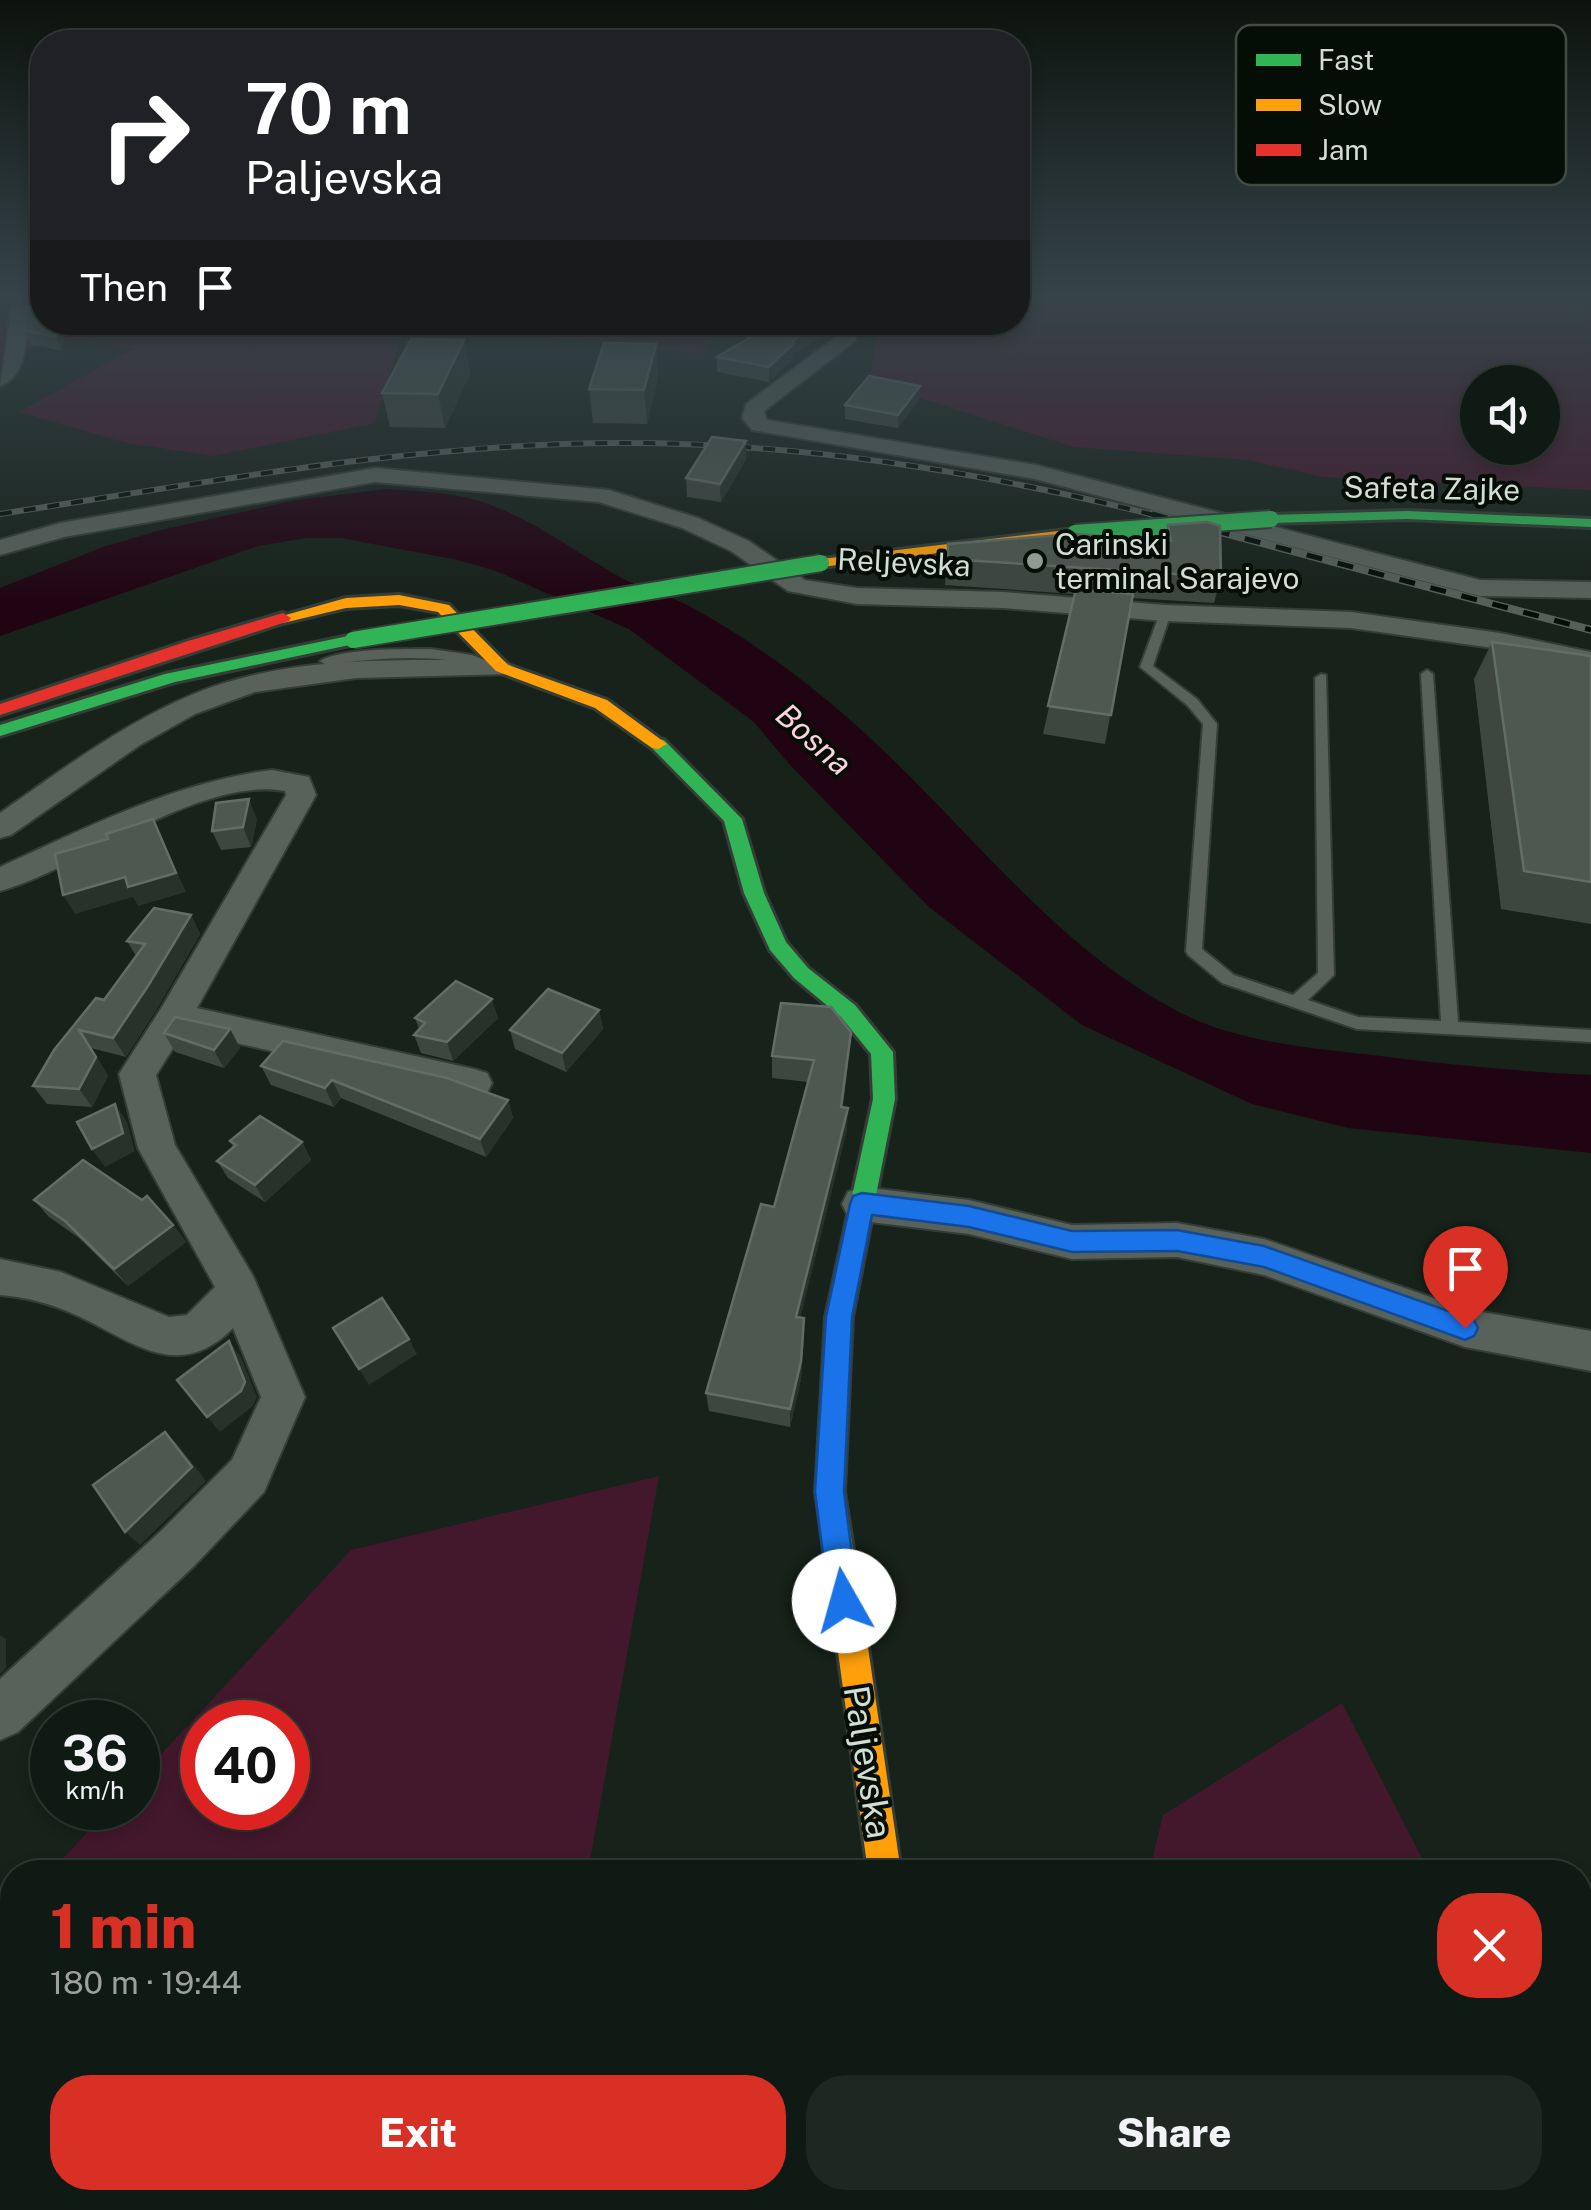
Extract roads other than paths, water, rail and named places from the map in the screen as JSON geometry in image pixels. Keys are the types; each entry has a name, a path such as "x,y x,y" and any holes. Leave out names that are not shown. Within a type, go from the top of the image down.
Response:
{"street":[{"path":"769,397 754,409 753,418 760,425 1036,472 1480,588 1591,590"},
{"name":"Reljevska","path":"0,548 60,530 375,476 601,496 690,522 740,546 797,586 856,596 1004,600 1164,613 1351,620 1500,641 1591,660"},
{"name":"Safeta Zajke","path":"0,730 171,678 353,640 821,563 1074,533 1272,519 1407,515 1591,523"},
{"path":"0,710 194,644 346,603 398,600 443,608 502,668"},
{"path":"0,828 133,736 216,695 272,680 340,671 502,668 530,675 600,704 651,737 733,819 754,892 777,945 802,973 848,1011 882,1052 884,1100 862,1204 969,1216 1072,1242 1177,1240 1264,1257 1465,1328 1591,1351"},
{"path":"0,880 209,790 282,776 298,784 301,796 175,1016 137,1074 157,1148 238,1289 282,1397 248,1476 178,1548 0,1714"},
{"path":"175,1016 474,1083"},
{"name":"Paljevska","path":"862,1204 839,1317 830,1492 884,1860"},
{"path":"0,1276 64,1292 170,1338 195,1333 219,1315 238,1289"}],"lane":[{"path":"1164,613 1146,667 1192,702 1210,724 1194,951 1228,979 1357,1023 1591,1036"},
{"path":"326,661 383,653 436,653 502,668"},
{"path":"1427,674 1450,1030"},
{"path":"1295,1002 1326,975 1321,678"}],"water":[{"name":"Bosna","path":"386,489 454,495 494,506 616,575 684,603 745,639 864,732 1061,928 1138,988 1181,1013 1226,1031 1299,1046 1591,1075 1591,1153 1348,1128 1252,1104 1082,1025 929,907 789,764 754,722 629,629 496,571 341,538 306,538 258,546 0,636 0,588 103,547 297,500"}],"railway":[{"path":"0,514 384,458 538,445 616,443 754,448 891,463 1027,486 1162,517"},
{"path":"1152,514 1591,630"}],"place":[{"name":"Carinski terminal Sarajevo","path":"1035,561"}]}
